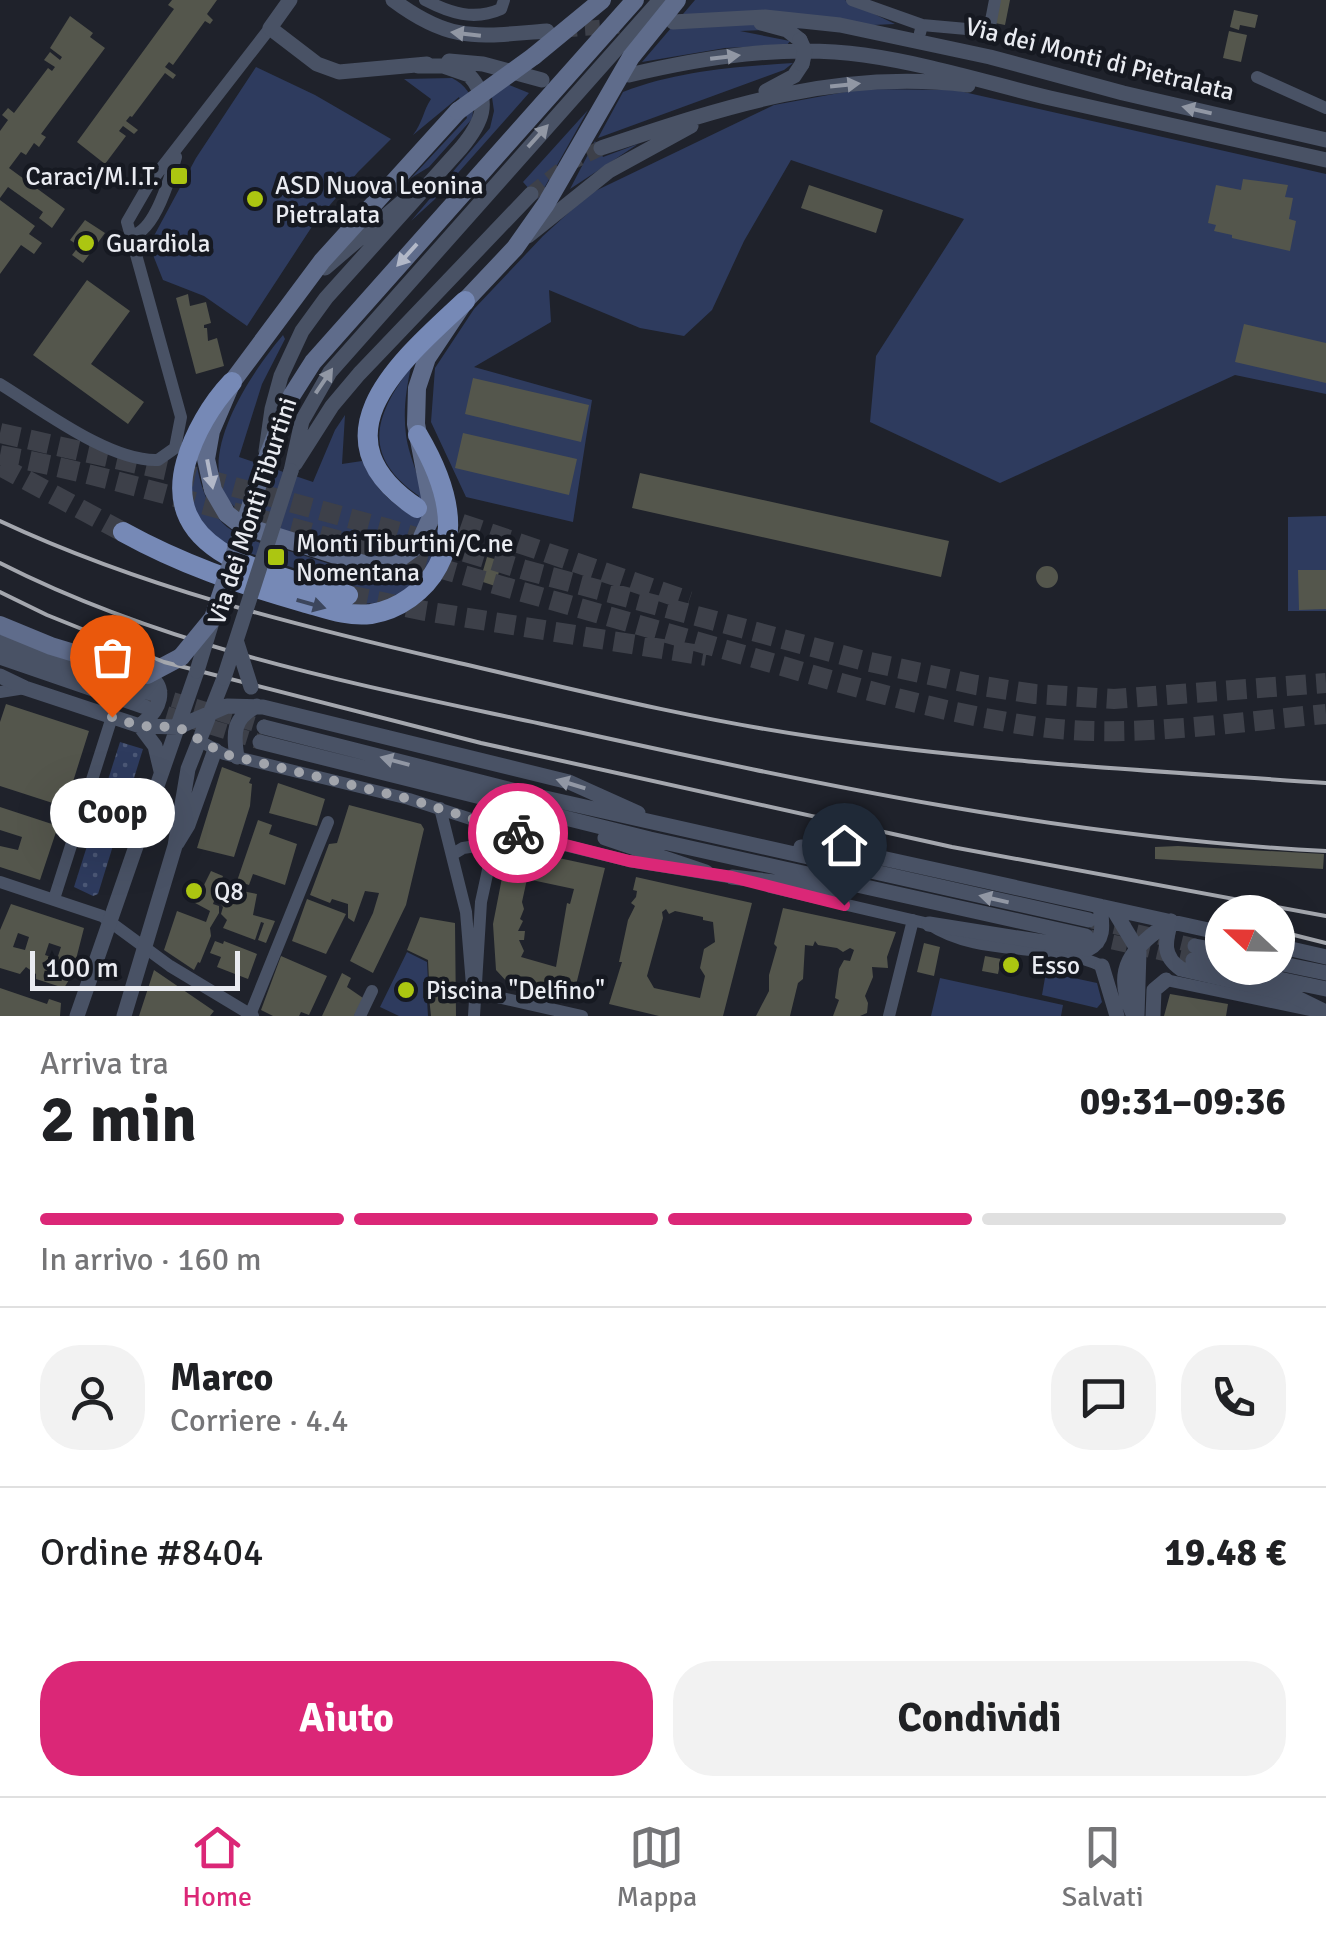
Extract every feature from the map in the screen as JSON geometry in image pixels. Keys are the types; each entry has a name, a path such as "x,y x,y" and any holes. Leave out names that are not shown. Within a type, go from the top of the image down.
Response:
{"highway":[{"path":"417,508 390,487 378,471 369,442 370,416 378,394 394,370 464,300"},
{"path":"232,382 214,404 188,456 182,496 191,525 206,544 223,554 348,595"},
{"path":"123,532 170,558 242,585 345,613 382,611 402,602 426,583 443,556 449,536 450,522 442,490 418,436"}],"main road":[{"path":"602,0 568,32 458,112 348,231 232,382 207,446 208,478 221,505 241,525 360,564 380,566 400,559 419,544 430,527 433,508 418,436 416,394 431,351 464,300 515,248 552,194 631,57 677,0"},
{"name":"Via dei Monti Tiburtini","path":"213,618 265,463 292,395 313,362 635,0"},
{"path":"0,625 61,649 148,692 213,618"}],"street":[{"path":"0,384 94,440 135,458 162,460 177,442 181,417 133,235 127,225 150,184 290,0"},
{"path":"393,0 427,23 455,34 547,32"},
{"path":"425,0 468,16 501,9 504,0"},
{"name":"Via dei Monti Tiburtini","path":"175,846 187,775 236,642 291,471 302,420 330,372 660,0"},
{"path":"852,0 920,33 988,30 995,0"},
{"name":"Via dei Monti di Pietralata","path":"673,22 765,17 920,33 1123,93 1326,140"},
{"name":"Via dei Monti di Pietralata","path":"742,102 794,76 804,51 800,40 787,30 743,19"},
{"path":"270,28 317,64 346,73 449,61 542,80"},
{"name":"Via dei Monti di Pietralata","path":"629,75 741,55 834,52 902,62 1326,160"},
{"path":"265,463 275,396 302,331 326,298 477,127 483,112 476,82 466,73 443,66 418,66"},
{"path":"1257,77 1326,108"},
{"name":"Via dei Monti di Pietralata","path":"742,102 892,80 1027,92"},
{"path":"515,248 608,172 742,102"},
{"path":"601,148 742,102"},
{"path":"133,235 140,234 151,221 178,150"},
{"path":"300,291 437,174"},
{"path":"291,471 332,406 531,194"},
{"name":"Via dei Monti Tiburtini","path":"76,1016 213,618"},
{"path":"0,642 148,692"},
{"path":"236,642 260,707"},
{"path":"0,657 148,692"},
{"path":"140,726 153,714 160,697 156,682 148,692"},
{"path":"8,684 140,726 178,727 236,704 260,707 569,782 660,823"},
{"path":"237,757 235,726 242,716 260,707"},
{"path":"54,900 112,717"},
{"path":"140,726 155,746 161,771"},
{"path":"178,727 215,750 237,757 440,808 511,832 629,861 732,877 921,922 1088,949 1096,945 1101,934 1106,907"},
{"path":"516,808 890,893 1087,928 757,845 262,734 516,808 706,872"},
{"path":"124,1016 175,846 188,825 215,750"},
{"path":"440,808 473,913"},
{"path":"0,882 109,920 145,948 251,1015 328,822"},
{"path":"474,1016 469,970 473,913 491,854 498,840 511,832"},
{"path":"757,845 809,847 868,856 1205,929"},
{"path":"453,854 476,846 491,854"},
{"path":"732,877 890,893"},
{"path":"1106,907 1138,947 1135,1016"},
{"path":"921,922 970,942 1102,966 1117,1016"},
{"path":"888,1016 921,922"},
{"path":"1138,947 1171,922"},
{"path":"1171,922 1166,950 1181,970 1289,994 1326,1012"},
{"path":"1295,950 1326,957"},
{"path":"1295,967 1326,974"},
{"path":"1153,1016 1154,990 1166,980 1326,1012"},
{"path":"1295,982 1326,989"},
{"path":"360,1016 372,991"},
{"path":"474,992 582,1016"}],"shaded area":[{"path":"695,0 845,0 895,24 740,31 790,41 787,45 725,48 642,62"},
{"path":"793,63 784,70 598,138 623,92 685,75"},
{"name":"ASD Nuova Leonina Pietralata","path":"256,67 315,95 391,139 313,225 247,326 204,296 163,280 149,245 196,158"},
{"path":"489,77 529,93 411,221 490,128 494,111"},
{"path":"452,78 469,94 472,119 429,167 411,178 467,118 459,97 413,135 431,99 404,79"},
{"path":"861,89 955,90 1326,174 1326,394 1235,375 1000,483 870,422 876,356 964,219 791,160 744,241 712,310 684,336 640,328 549,290 551,322 474,367 592,400 573,522 466,497 431,422 435,368 474,309 543,236 589,194 774,105"},
{"path":"588,110 538,199 523,182"},
{"path":"595,141 603,157 638,144 570,189"},
{"path":"283,335 285,339 262,384 239,457 313,482 345,415 342,464 362,461 383,493 414,517 419,496 388,466 379,435 388,402 411,367 405,426 422,495 422,519 412,539 392,554 372,558 351,555 276,530 244,515 224,492 219,470 229,421 255,372"},
{"path":"197,466 215,514 227,527 253,540 343,568 382,574 415,561 429,545 441,521 432,558 415,585 403,594 388,600 349,604 353,584 219,543 194,512 191,483"},
{"path":"1326,516 1326,611 1288,611 1288,517"},
{"path":"120,742 143,749 98,894 93,896 74,887"},
{"name":"Piscina \"Delfino\"","path":"407,952 427,962 428,981 423,982 423,998 427,1000 428,1016 399,1016 380,1007"},
{"path":"1046,972 1097,983 1102,1002 1097,1008 1042,995"},
{"path":"940,978 1063,1005 1061,1016 931,1016"}],"building":[{"path":"172,0 217,0 207,14 213,20 210,24 205,21 173,65 169,62 165,67 176,75 173,79 165,73 126,121 138,130 134,134 123,126 119,131 126,136 105,164 77,142 174,9 168,5"},
{"path":"999,0 1010,0 1005,25 995,23"},
{"path":"1234,10 1258,15 1255,28 1230,27"},
{"path":"70,16 105,48 41,134 46,137 39,147 34,143 26,155 21,152 9,168 65,209 52,228 39,218 43,212 8,187 0,198 0,131 8,120 2,115 8,108 14,113 48,68 52,71 55,67 44,60 50,52 60,60 62,57 50,48"},
{"path":"1229,31 1247,35 1241,62 1223,58"},
{"path":"1243,179 1288,185 1285,197 1293,198 1289,219 1296,221 1290,251 1232,238 1214,231 1216,225 1208,223 1216,185 1241,190"},
{"path":"809,185 883,210 876,233 801,208"},
{"path":"0,200 35,226 29,234 42,243 34,254 21,245 0,274"},
{"name":"Guardiola","path":"85,220 105,233 83,263 72,255 79,246 70,240"},
{"path":"87,280 130,311 91,364 144,402 128,424 33,355"},
{"path":"188,294 190,306 206,302 211,323 204,328 208,341 217,338 224,366 196,374 176,298"},
{"path":"1244,324 1326,343 1326,383 1235,362"},
{"path":"473,378 589,405 581,442 465,414"},
{"path":"463,433 577,459 569,495 455,468"},
{"path":"640,473 949,541 941,577 632,508"},
{"path":"487,557 502,561 495,586 480,581"},
{"path":"1047,566 1058,577 1047,588 1036,577"},
{"path":"1298,570 1326,570 1326,609 1299,610"},
{"path":"6,704 89,731 65,807 0,786 0,722"},
{"path":"222,767 251,778 252,784 250,806 234,857 197,848"},
{"path":"278,783 325,799 317,826 269,813"},
{"path":"349,805 421,824 424,829 406,905 373,973 350,961 379,893 365,891 354,922 348,918 348,904 332,899 330,903 310,895 329,844 337,843"},
{"path":"0,807 58,826 40,880 0,867 0,846 18,850 22,837 0,830"},
{"path":"258,820 272,825 269,834 297,844 285,885 253,874 249,885 237,881"},
{"path":"508,847 605,868 573,997 509,984 496,970 493,924","holes":["527,879 574,889 570,904 567,903 556,967 521,957 524,951 519,940 524,940 525,931 518,931 523,921 520,919"]},
{"path":"1155,847 1324,854 1323,869 1155,859"},
{"path":"211,871 223,876 213,904 219,906 219,913 194,970 164,950 177,911 206,922 210,911 184,897 189,884 202,889"},
{"path":"636,877 752,903 723,1016 659,1016 609,1004 622,962 628,920 635,906 631,903 637,891 633,890","holes":["666,909 669,914 675,911 713,922 715,942 704,949 700,968 705,976 700,998 654,988 647,976 662,912"]},
{"path":"231,883 244,886 242,891 257,894 253,915 275,921 266,943 258,940 264,923 261,922 255,940 223,928 227,920 221,914 223,907 219,902 220,897 226,899"},
{"path":"307,899 346,914 326,954 292,941"},
{"path":"11,904 84,928 72,975 64,988 36,979 36,974 26,967 20,974 0,968 0,930","holes":["18,933 29,937 25,950 13,947","49,943 61,947 57,959 45,955"]},
{"path":"783,908 896,932 887,957 888,968 872,967 873,977 865,996 867,1013 833,1016 839,1000 835,998 839,969 844,960 850,961 854,950 843,952 815,941 813,946 805,945 803,979 798,983 790,1016 756,1016 769,991"},
{"path":"420,917 455,923 456,1016 431,1016 429,997 425,997 428,960 407,950"},
{"path":"215,941 257,954 248,979 217,967 221,957 210,953"},
{"path":"924,943 940,947 934,976 917,972"},
{"path":"281,956 327,976 309,1015 301,1012 299,1016 273,1016 261,1010"},
{"path":"985,956 1001,959 998,974 982,971"},
{"path":"154,970 214,1011 210,1016 139,1016"},
{"path":"342,973 351,978 347,987 363,998 354,1016 322,1016"},
{"path":"0,988 47,1004 49,999 61,1003 60,1016 0,1016"},
{"path":"1170,994 1228,1004 1226,1016 1164,1016"}],"tunnel":[{"path":"562,30 619,26"},
{"path":"531,194 568,164 601,148"},
{"path":"0,433 205,479 861,660 976,685 1114,699 1326,683"},
{"path":"0,455 289,527 876,693 957,712 1039,727 1110,731 1326,714"},
{"path":"0,466 123,532"},
{"path":"433,514 689,601"},
{"path":"348,595 706,656"},
{"path":"151,693 264,727"},
{"path":"145,707 260,742"},
{"path":"1092,921 1195,946"},
{"path":"1090,937 1193,960"}],"railway":[{"path":"0,521 108,566 276,618 722,721 942,753 1326,783"},
{"path":"0,563 67,594 206,644 420,698 943,806 1134,834 1326,851"},
{"path":"0,592 164,662 481,743 952,847 1326,916"},
{"path":"1295,935 1326,943"}],"way so far":[{"path":"112,717 140,726 178,727 224,754 409,799 518,833"}],"place":[{"name":"Caraci/M.I.T.","path":"179,176"},
{"name":"ASD Nuova Leonina Pietralata","path":"255,199"},
{"name":"Guardiola","path":"86,243"},
{"name":"Monti Tiburtini/C.ne Nomentana","path":"276,557"},
{"name":"Coop","path":"112,717"},
{"name":"Q8","path":"194,891"},
{"name":"Esso","path":"1011,965"},
{"name":"Piscina \"Delfino\"","path":"406,990"}],"route":[{"path":"518,833 629,861 732,877 844,905"}]}
